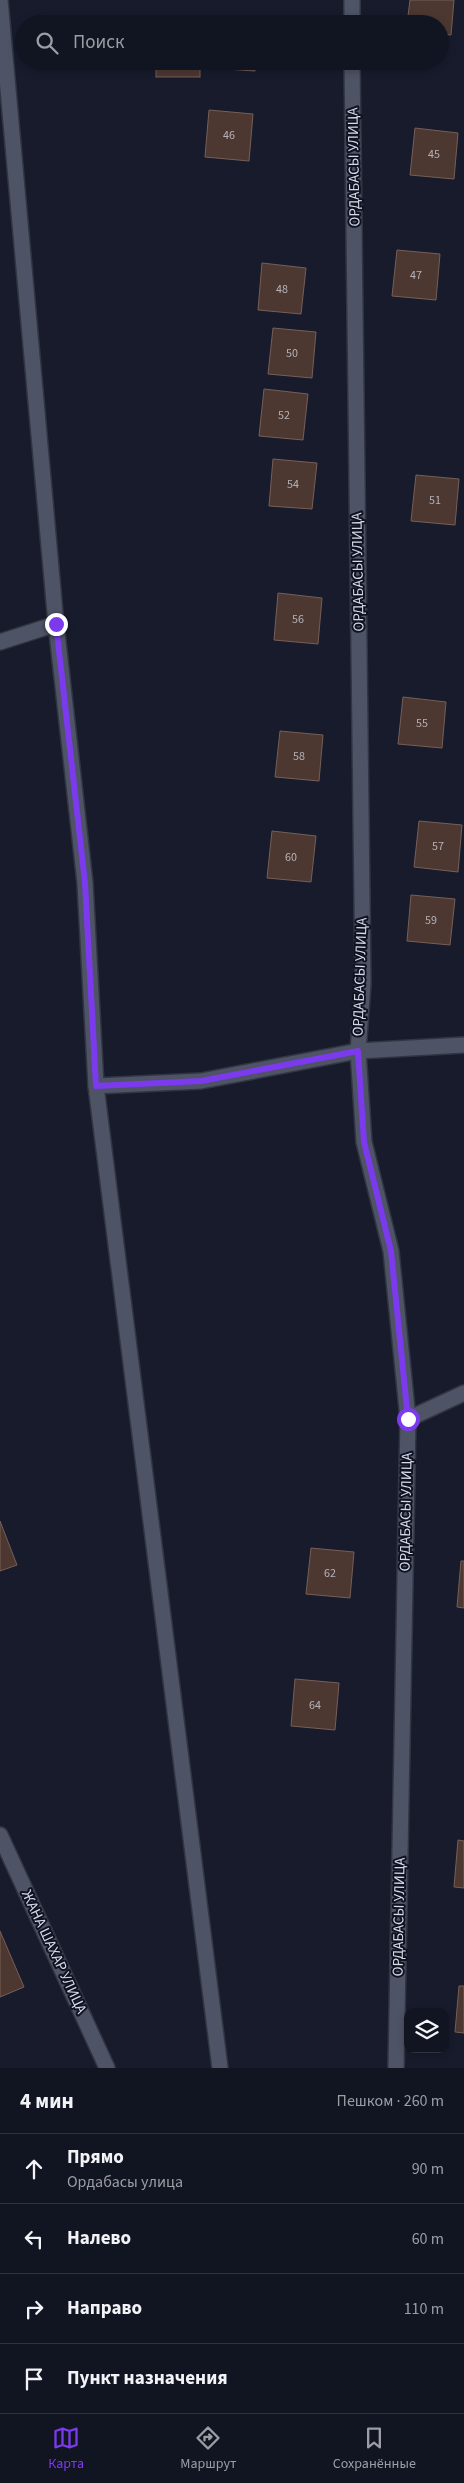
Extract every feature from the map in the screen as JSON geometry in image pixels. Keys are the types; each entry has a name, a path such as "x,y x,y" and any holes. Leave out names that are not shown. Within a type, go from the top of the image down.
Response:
{"street":[{"path":"0,0 56,624 85,883 96,1086 220,2068"},
{"path":"352,0 352,15"},
{"name":"ОРДАБАСЫ УЛИЦА","path":"352,70 363,984 358,1051 364,1142 391,1251 408,1419 396,2068"},
{"path":"0,642 56,624"},
{"path":"96,1086 201,1081 358,1051 464,1045"},
{"path":"408,1419 464,1393"},
{"name":"ЖАНА ШАХАР УЛИЦА","path":"0,1835 107,2068"}],"building":[{"path":"410,0 454,0 451,35 449,35 449,15 408,15"},
{"path":"156,70 200,70 200,77 156,77"},
{"path":"209,110 253,114 249,161 205,157"},
{"path":"415,128 458,133 454,179 410,175"},
{"path":"397,250 440,254 436,300 392,296"},
{"path":"262,263 306,268 301,314 258,310"},
{"path":"273,328 316,332 312,378 268,374"},
{"path":"264,389 308,394 303,440 259,436"},
{"path":"273,459 317,463 312,509 269,506"},
{"path":"416,475 459,479 455,525 411,521"},
{"path":"278,593 322,598 318,644 274,640"},
{"path":"403,697 446,702 442,748 398,744"},
{"path":"280,731 323,735 319,781 275,777"},
{"path":"419,821 462,825 458,872 414,867"},
{"path":"272,831 316,836 311,882 267,878"},
{"path":"411,895 455,899 450,945 407,941"},
{"path":"0,1521 17,1565 0,1571"},
{"path":"311,1548 354,1552 350,1598 306,1594"},
{"path":"461,1561 464,1561 464,1608 457,1607"},
{"path":"295,1679 339,1683 335,1730 291,1726"},
{"path":"458,1840 464,1841 464,1888 454,1887"},
{"path":"0,1931 24,1987 0,1997"},
{"path":"459,1986 464,1986 464,2033 455,2032"}],"route":[{"path":"56,624 85,883 96,1086 201,1081 358,1051 364,1142 391,1251 408,1419"}]}
